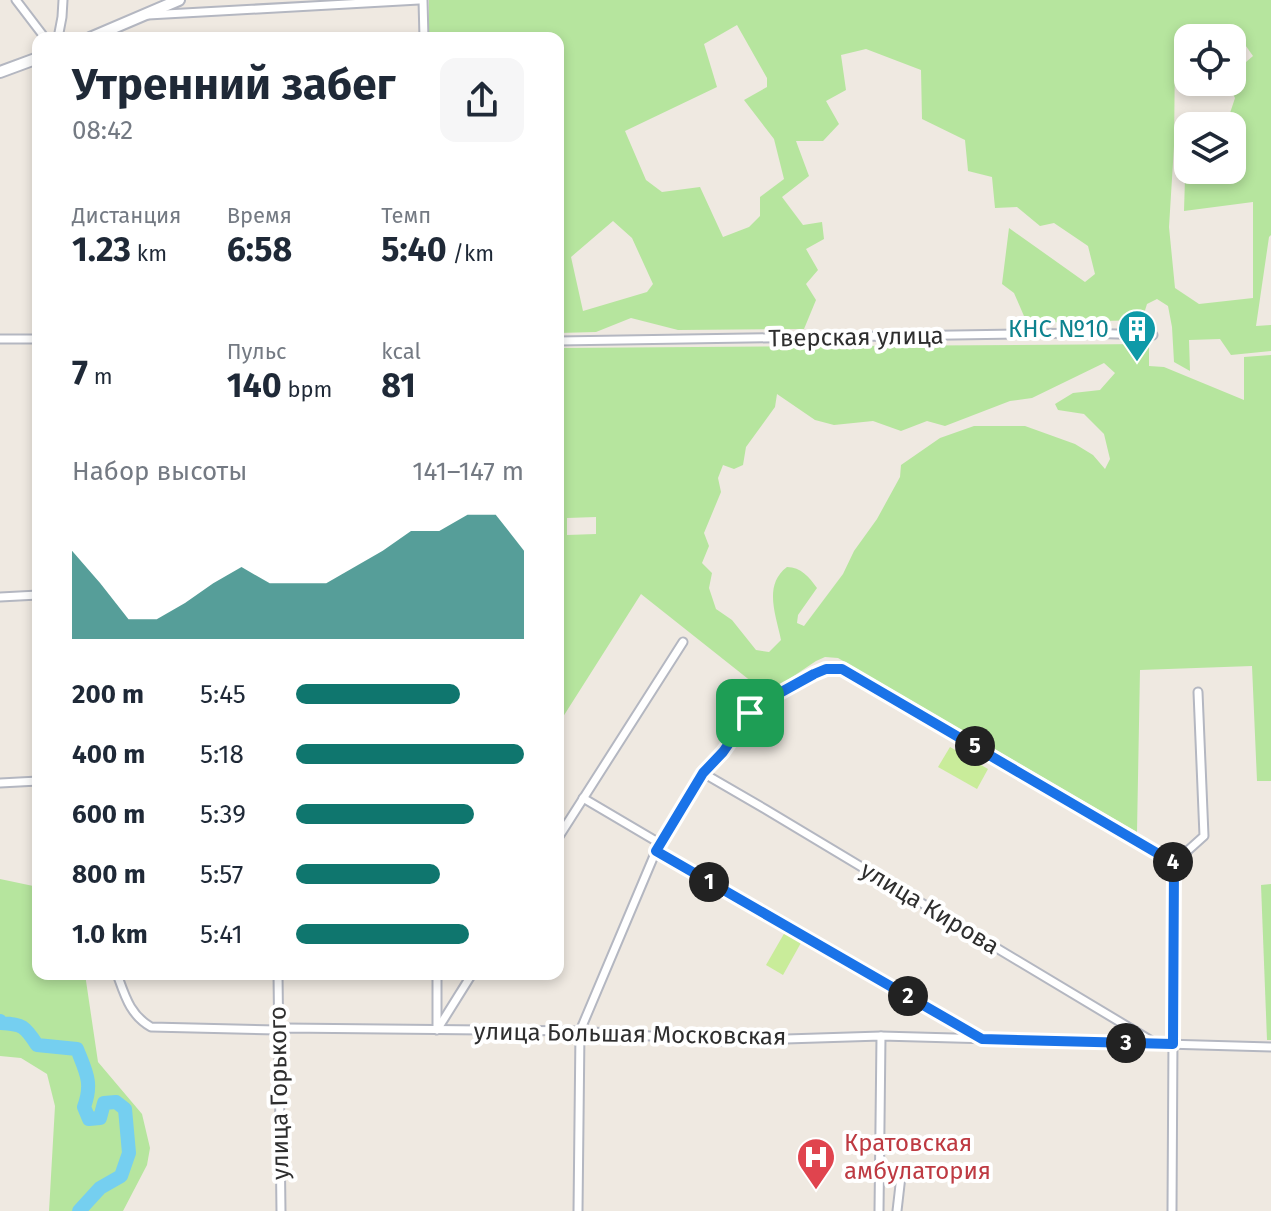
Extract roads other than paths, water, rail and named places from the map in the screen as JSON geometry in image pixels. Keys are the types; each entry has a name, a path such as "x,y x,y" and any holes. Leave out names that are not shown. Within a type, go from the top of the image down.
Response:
{"main road":[{"path":"105,32 179,0"},
{"path":"0,72 32,60"}],"street":[{"path":"16,0 40,32"},
{"path":"59,32 63,0"},
{"path":"146,15 421,0 424,32"},
{"name":"Тверская улица","path":"564,341 1081,333 1153,335"},
{"path":"1,338 32,339"},
{"path":"0,597 32,595"},
{"path":"564,828 683,642"},
{"path":"578,1211 580,1031 658,847 703,773 723,752 756,706 814,674 826,669 842,669 1174,863"},
{"path":"1172,1211 1174,863 1204,836 1198,692"},
{"name":"улица Кирова","path":"703,773 1156,1044"},
{"path":"0,783 32,781"},
{"path":"583,798 658,847 982,1039"},
{"name":"улица Большая Московская","path":"119,980 139,1020 151,1027 580,1031 720,1041 881,1036 1271,1047"},
{"name":"улица Горького","path":"278,980 281,1211"},
{"path":"437,980 437,1030"},
{"path":"437,1030 468,980"},
{"path":"879,1211 881,1036"},
{"path":"897,1211 901,1176"}],"waterway":[{"path":"0,1021 22,1027 37,1045 77,1049 87,1078 84,1107 89,1119 100,1118 104,1103 116,1102 125,1109 129,1153 121,1176 100,1188 79,1211"}],"place":[{"name":"КНС №10","path":"1137,363"},
{"name":"Кратовская амбулатория","path":"816,1191"}]}
